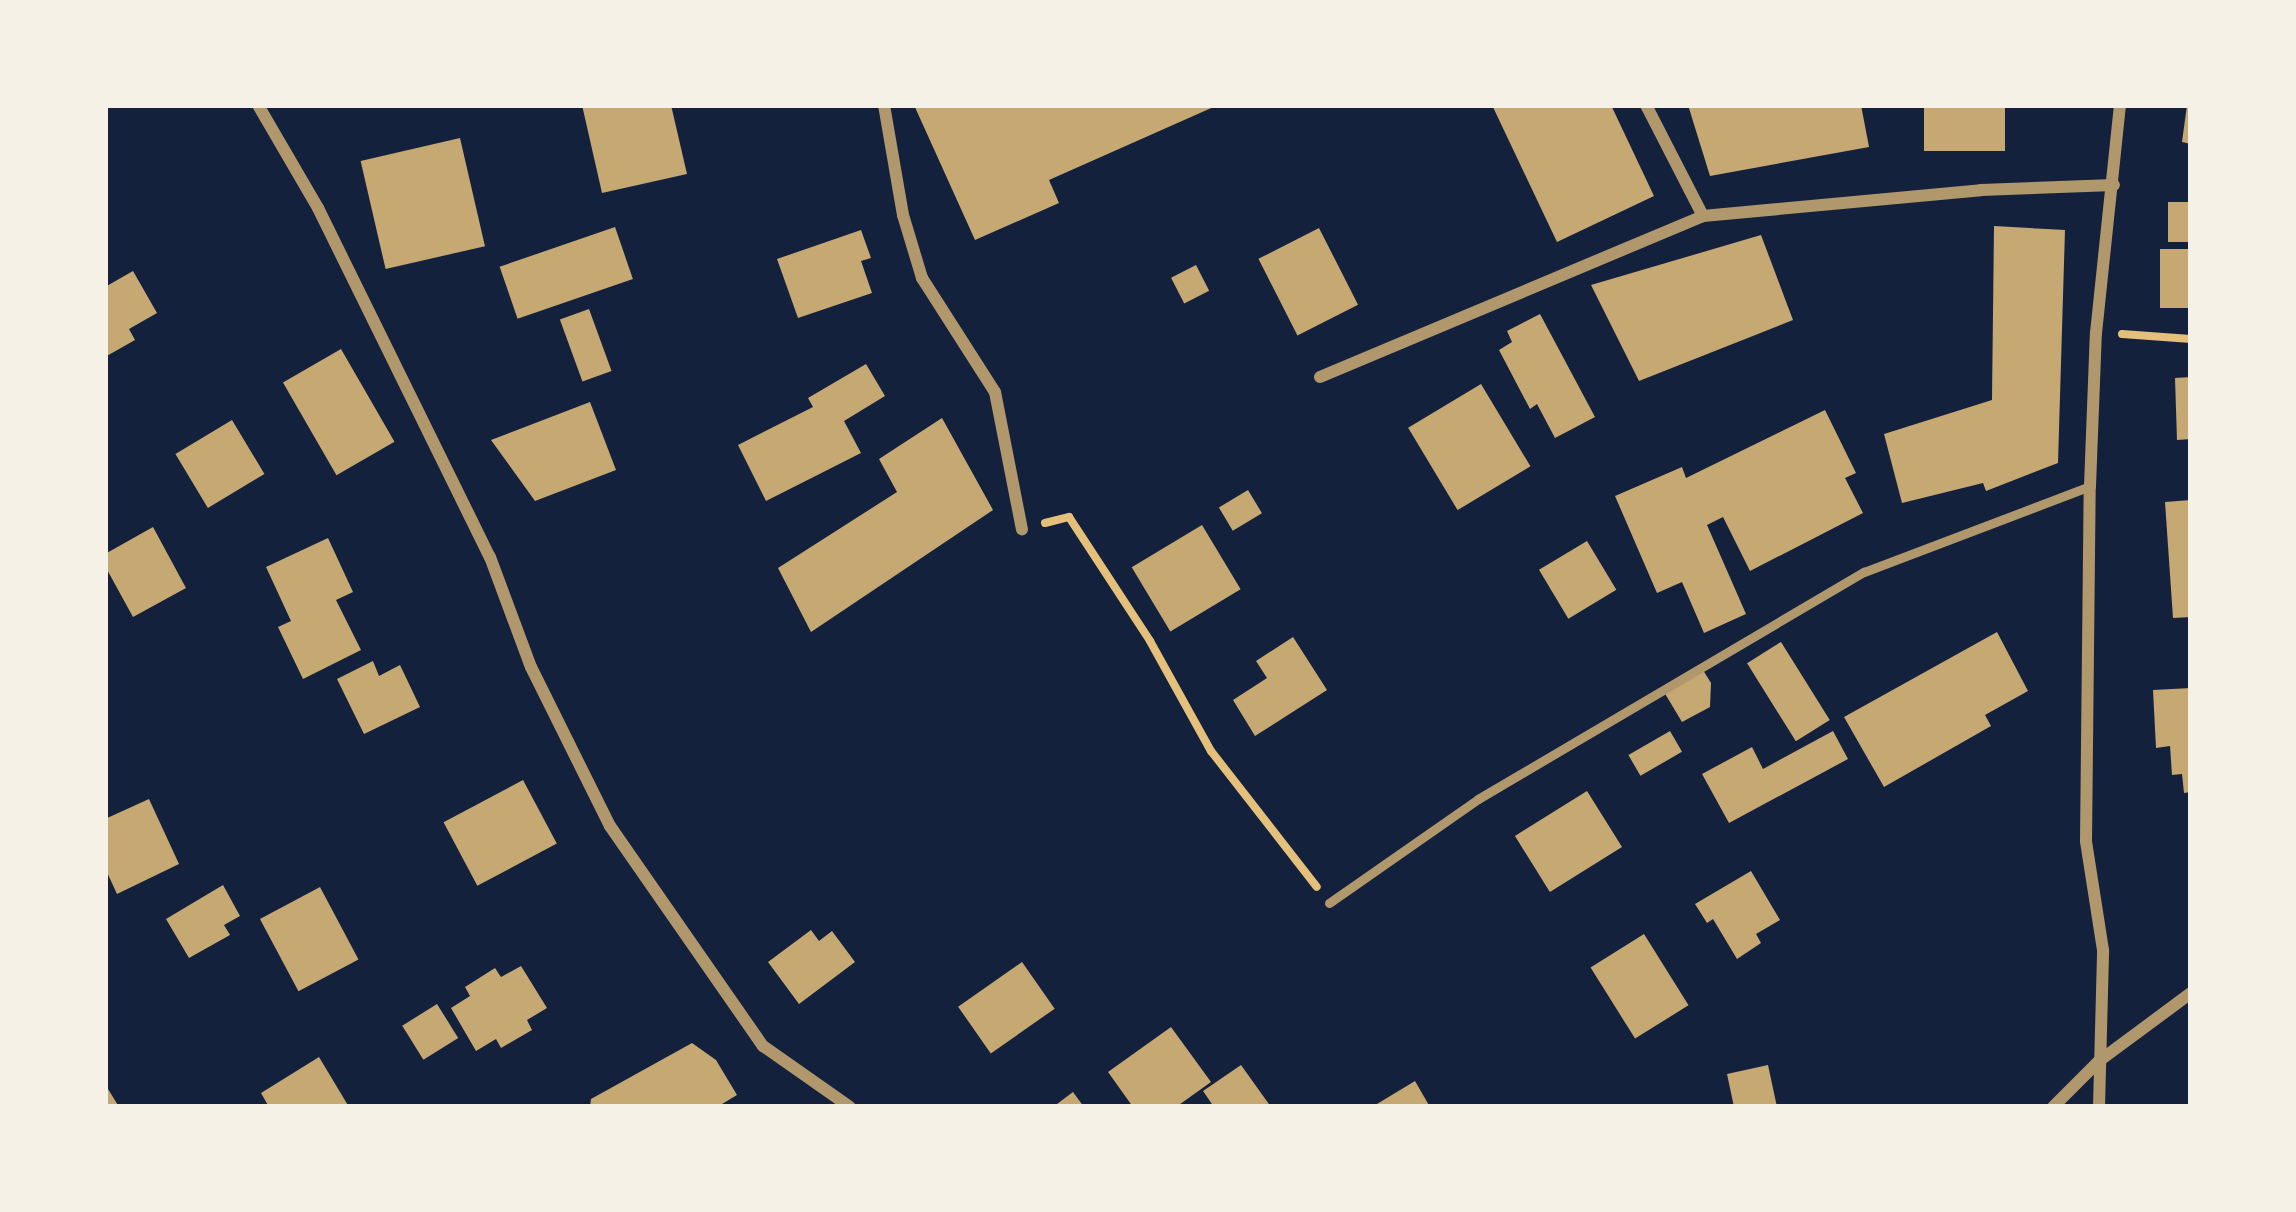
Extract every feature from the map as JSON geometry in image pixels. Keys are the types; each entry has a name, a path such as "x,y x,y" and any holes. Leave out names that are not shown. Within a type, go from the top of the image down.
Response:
{"street":[{"path":"258,105 318,208 480,537 532,667 610,826 763,1046 850,1107"},
{"path":"884,105 903,215 922,278 994,392 1022,529"},
{"path":"1646,105 1703,216"},
{"path":"2099,1107 2103,950 2086,841 2090,486 2096,333 2120,105"},
{"path":"1320,377 1703,216 1981,190 2114,185"},
{"path":"2053,1107 2099,1061 2191,993"}],"lane":[{"path":"1329,903 1478,799 1864,572 2090,486"}],"path":[{"path":"2096,333 2191,339"},
{"path":"1022,529 1069,517 1150,641 1211,751 1329,903"}],"building":[{"path":"582,105 671,105 687,174 602,193"},
{"path":"914,105 1218,105 1049,180 1059,203 975,240"},
{"path":"1492,105 1611,105 1654,196 1557,242"},
{"path":"1688,105 1861,105 1869,147 1710,176"},
{"path":"1924,105 2005,105 2005,151 1924,151"},
{"path":"2187,105 2191,105 2191,144 2182,142"},
{"path":"460,138 485,246 386,269 361,161"},
{"path":"2168,202 2191,202 2191,242 2168,242"},
{"path":"1994,226 2065,230 2058,463 1986,491 1983,483 1902,503 1884,434 1992,400"},
{"path":"615,227 633,279 518,319 500,267"},
{"path":"1319,228 1358,305 1297,335 1258,259"},
{"path":"861,230 871,258 861,261 872,293 798,318 777,259"},
{"path":"1761,235 1793,320 1639,381 1591,285"},
{"path":"2160,249 2191,249 2191,308 2160,308"},
{"path":"1196,265 1209,291 1184,304 1171,278"},
{"path":"133,271 157,313 129,329 135,340 105,357 105,287"},
{"path":"589,309 612,371 582,382 560,320"},
{"path":"1540,314 1595,417 1555,438 1537,404 1530,409 1499,350 1512,342 1507,331"},
{"path":"341,349 395,442 336,475 283,382"},
{"path":"866,364 885,396 844,421 861,453 766,501 738,445 813,407 808,398"},
{"path":"2191,377 2191,439 2177,440 2175,378"},
{"path":"1481,384 1530,466 1458,510 1408,428"},
{"path":"590,402 616,470 535,501 491,440"},
{"path":"1825,410 1856,473 1845,478 1863,513 1750,571 1723,517 1707,525 1746,614 1704,633 1682,582 1657,593 1615,496 1682,467 1686,478"},
{"path":"942,418 993,510 811,632 778,568 897,492 879,459"},
{"path":"232,420 264,474 208,508 175,454"},
{"path":"1248,490 1262,513 1233,531 1219,508"},
{"path":"2191,500 2191,617 2173,618 2165,502"},
{"path":"1202,525 1241,589 1170,632 1132,567"},
{"path":"153,527 186,588 133,617 105,566 105,554"},
{"path":"328,538 353,592 336,600 361,650 303,679 278,627 291,621 266,567"},
{"path":"1587,541 1616,590 1568,619 1539,570"},
{"path":"1997,632 2028,691 1985,715 1991,726 1884,787 1844,717"},
{"path":"1293,637 1327,690 1255,736 1233,700 1267,678 1256,661"},
{"path":"1781,642 1830,720 1796,741 1747,663"},
{"path":"373,661 379,676 400,665 420,707 364,734 337,679"},
{"path":"1703,670 1711,683 1710,707 1682,722 1664,692"},
{"path":"2191,688 2191,792 2184,793 2182,774 2172,775 2170,746 2156,748 2153,690"},
{"path":"1670,731 1682,752 1640,776 1628,755"},
{"path":"1833,731 1848,759 1729,823 1702,774 1752,747 1763,769"},
{"path":"523,780 557,844 477,886 444,822"},
{"path":"1587,791 1622,847 1550,892 1515,836"},
{"path":"149,799 179,864 117,894 105,868 105,819"},
{"path":"1751,871 1780,920 1756,934 1761,943 1737,959 1713,919 1707,923 1695,904"},
{"path":"223,885 240,916 224,925 230,935 189,958 166,919"},
{"path":"320,887 358,959 298,991 260,919"},
{"path":"811,930 819,941 832,931 855,962 799,1004 768,962"},
{"path":"1644,934 1689,1005 1635,1039 1591,967"},
{"path":"1022,962 1055,1009 991,1053 958,1007"},
{"path":"521,966 547,1008 527,1020 532,1030 501,1048 496,1039 476,1051 451,1008 470,996 465,987 495,968 501,977"},
{"path":"437,1004 458,1038 423,1060 402,1026"},
{"path":"1171,1027 1211,1082 1176,1107 1133,1107 1108,1072"},
{"path":"692,1043 716,1060 737,1095 717,1107 590,1107 591,1099"},
{"path":"319,1057 349,1107 269,1107 261,1093"},
{"path":"1241,1065 1271,1107 1214,1107 1203,1091"},
{"path":"1768,1065 1777,1107 1734,1107 1727,1074"},
{"path":"1415,1081 1430,1107 1372,1107"},
{"path":"105,1084 119,1107 105,1107"},
{"path":"1073,1092 1084,1107 1053,1107"}]}
